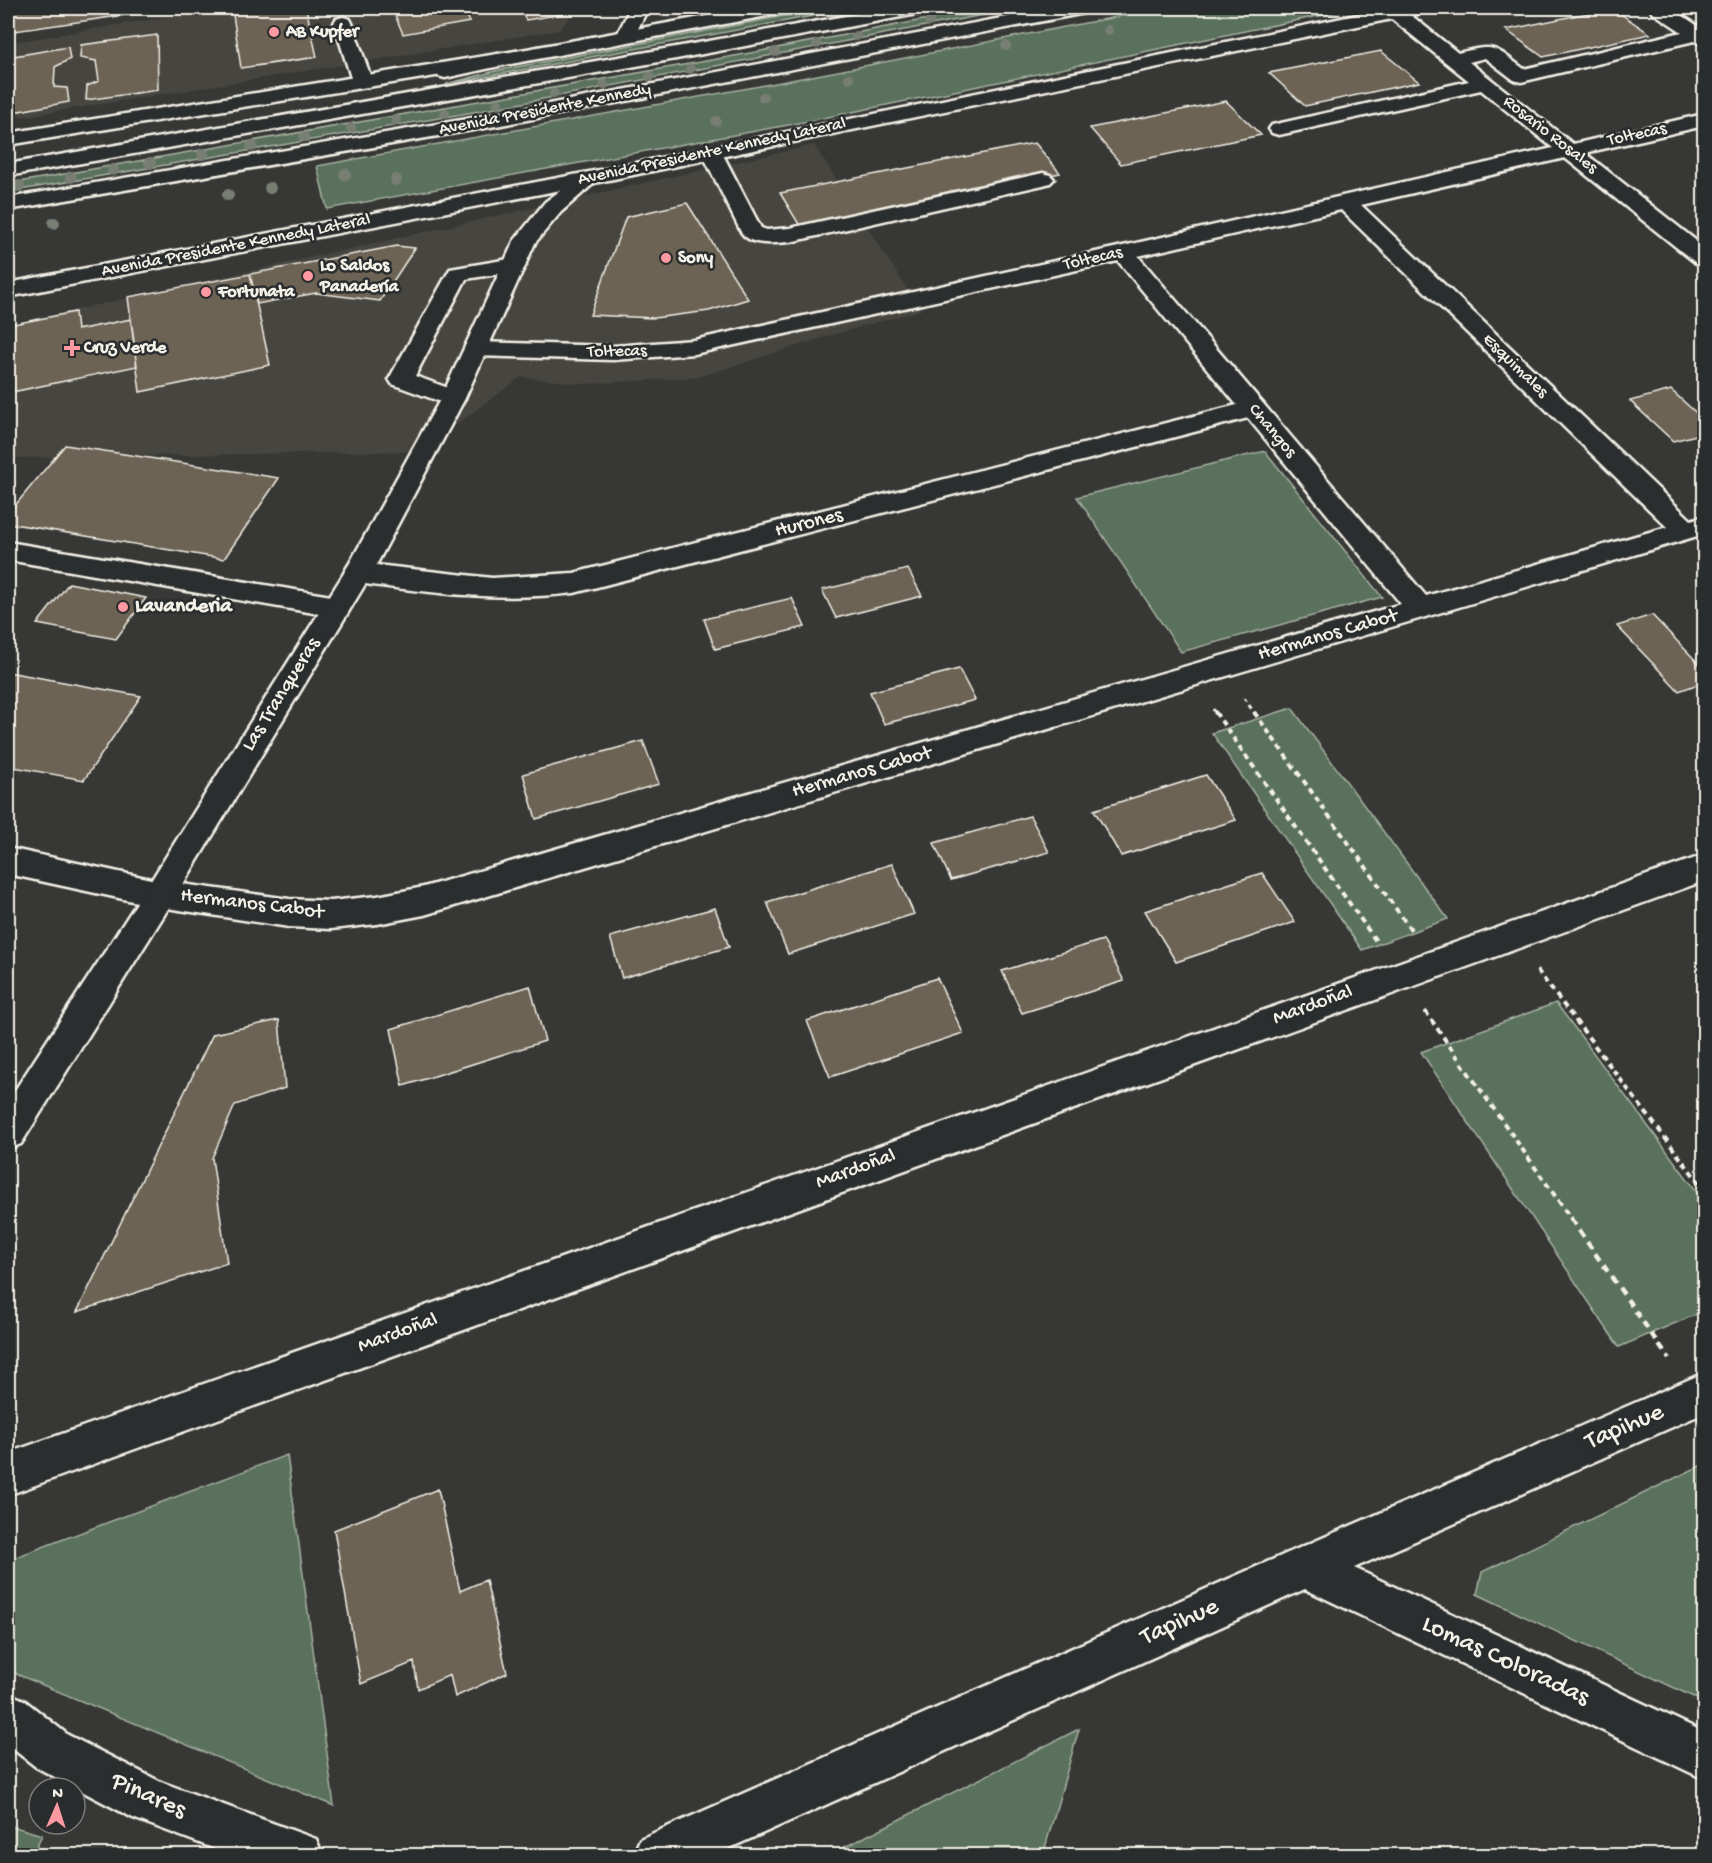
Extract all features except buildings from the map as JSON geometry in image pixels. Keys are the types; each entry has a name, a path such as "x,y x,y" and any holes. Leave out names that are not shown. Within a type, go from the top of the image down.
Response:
{"main road":[{"path":"625,37 639,8"},
{"path":"8,139 516,57 777,8"},
{"name":"Avenida Presidente Kennedy","path":"10,169 664,56 917,8"},
{"name":"Avenida Presidente Kennedy","path":"8,204 496,120 1080,8"},
{"name":"Avenida Presidente Kennedy Lateral","path":"8,291 590,178 1416,8"},
{"path":"1659,8 1702,35"},
{"name":"Rosario Rosales","path":"1395,12 1704,258"},
{"path":"343,23 362,81"},
{"path":"1455,59 1488,52 1521,76 1702,35"},
{"path":"10,169 516,57"},
{"path":"1279,129 1485,83"},
{"name":"Toltecas","path":"476,349 613,353 693,347 1123,253 1704,120"},
{"path":"712,153 752,232 765,237 790,235 1043,179"},
{"name":"Las Tranqueras","path":"8,1132 358,573 453,398 525,241 553,207 590,178"},
{"path":"464,202 494,206 516,216 523,223 525,241"},
{"name":"Esquimales","path":"1345,202 1695,527"},
{"name":"Changos","path":"1123,253 1421,609"},
{"path":"453,398 401,379 458,274 515,265"},
{"name":"Hurones","path":"358,573 490,589 518,589 574,583 1254,410"},
{"name":"Hermanos Cabot","path":"8,861 159,894 289,914 331,915 377,910 424,901 1695,527"},
{"path":"8,551 337,607"},
{"name":"Mardoñal","path":"8,1474 1704,868"},
{"name":"Tapihue","path":"657,1856 1305,1567 1700,1395"},
{"name":"Lomas Coloradas","path":"1305,1567 1704,1756"},
{"name":"Pinares","path":"8,1716 52,1751 150,1801 299,1856"}],"path":[{"path":"1222,667 1435,963"},
{"path":"1191,677 1400,975 1700,1395"},
{"path":"1511,936 1704,1189"}],"shaded area":[{"path":"221,8 577,8 559,30 8,119 8,43"},
{"path":"814,145 921,310 831,335 699,377 583,384 521,377 420,451 8,458 8,325"}],"green space":[{"path":"826,8 856,8 446,84 496,71"},
{"path":"986,8 1020,8 480,111 8,192 8,184 740,55"},
{"path":"1163,8 1357,8 794,124 327,209 317,166 776,83"},
{"path":"1265,451 1382,597 1181,652 1077,497"},
{"path":"1292,708 1448,919 1362,950 1212,733"},
{"path":"1556,1003 1704,1201 1704,1311 1619,1347 1421,1052"},
{"path":"287,1455 334,1806 16,1674 8,1649 8,1560"},
{"path":"1704,1464 1704,1702 1477,1594 1482,1572"},
{"path":"1079,1729 1043,1855 829,1855"},
{"path":"8,1825 27,1831 27,1836 42,1836 32,1855 8,1855"}],"place":[{"name":"AB Kupfer","path":"274,32"},
{"name":"Sony","path":"666,258"},
{"name":"Lo Saldos Panadería","path":"308,276"},
{"name":"Fortunata","path":"206,292"},
{"name":"Cruz Verde","path":"72,348"},
{"name":"Lavanderia","path":"123,607"}]}
